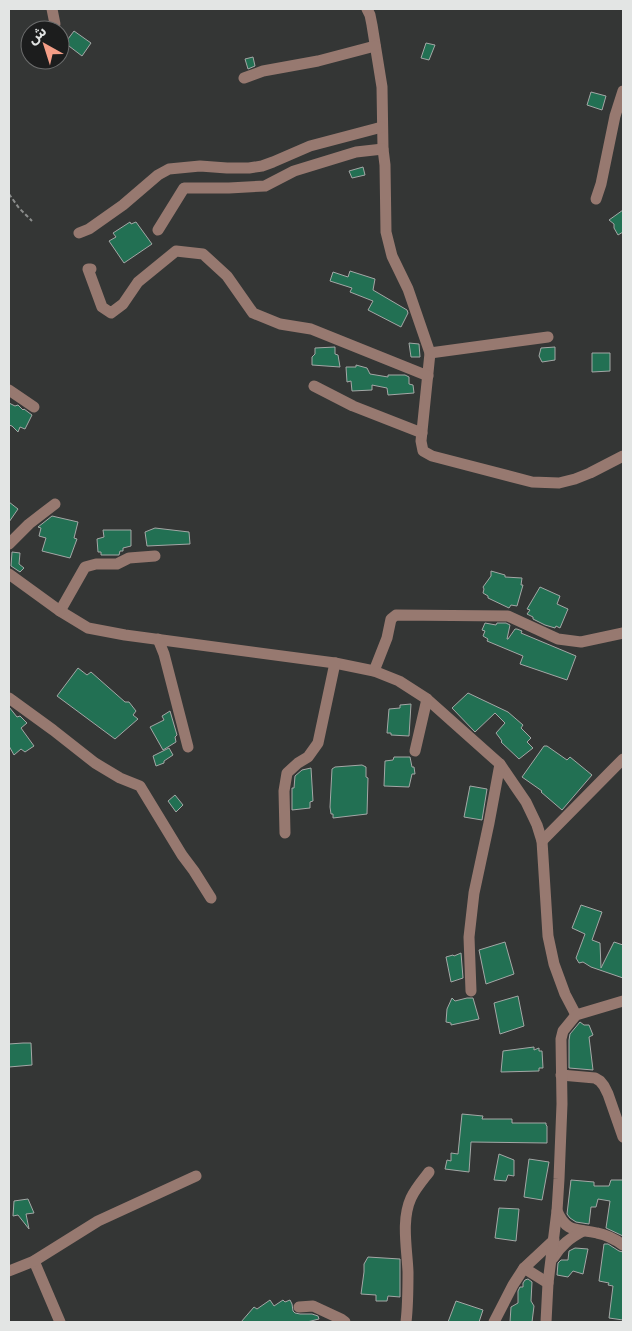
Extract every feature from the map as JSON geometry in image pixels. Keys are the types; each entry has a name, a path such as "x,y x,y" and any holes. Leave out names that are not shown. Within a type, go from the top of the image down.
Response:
{"street":[{"path":"367,9 372,25 382,87 386,232 392,256 408,289 430,353 421,441 423,451 432,456 532,482 559,483 575,479 623,456"},
{"path":"244,78 263,71 318,61 375,46"},
{"path":"596,200 615,116 623,91"},
{"path":"79,233 89,229 123,205 158,175 169,169 200,166 249,168 262,166 310,146 382,127"},
{"path":"158,230 184,188 265,186 294,171 356,152 383,149"},
{"path":"91,269 88,269 102,307 111,313 123,304 138,282 176,250 203,254 227,276 253,313 280,324 311,329 428,376"},
{"path":"430,353 548,337"},
{"path":"314,386 353,406 422,432"},
{"path":"9,390 34,407"},
{"path":"9,544 29,524 55,504"},
{"path":"60,611 85,567 96,564 117,564 129,558 155,556"},
{"path":"12,579 88,628 335,663 374,671 398,681 427,699 500,764 526,802 537,825 542,841 548,936 565,994 576,1015"},
{"path":"374,671 387,638 391,619 396,615 508,616 558,639 581,642 623,633"},
{"path":"158,639 164,654 188,747"},
{"path":"285,833 284,791 287,773 308,756 318,743 335,663"},
{"path":"9,698 95,763 120,778 140,786 211,898"},
{"path":"415,751 427,699"},
{"path":"542,841 623,759"},
{"path":"471,992 469,937 474,893 500,764"},
{"path":"546,1322 548,1282 557,1211 562,1104 561,1039 563,1031 576,1015 623,1001"},
{"path":"561,1075 595,1078 600,1081 608,1094 623,1137"},
{"path":"406,1322 408,1301 405,1231 407,1214 410,1200 428,1172"},
{"path":"9,1271 34,1261 98,1221 196,1176"},
{"path":"557,1211 560,1218 570,1227 583,1232 595,1232 623,1244"},
{"path":"552,1260 567,1241 583,1232"},
{"path":"494,1322 524,1268 554,1240"},
{"path":"34,1261 60,1322"},
{"path":"524,1268 548,1282"},
{"path":"299,1306 313,1306 345,1322"}],"path":[{"path":"9,194 32,221"}],"building":[{"path":"74,31 91,43 82,56 70,47 70,36"},
{"path":"426,43 435,45 429,60 421,58"},
{"path":"253,57 255,66 248,69 245,59"},
{"path":"591,92 606,96 602,110 587,105"},
{"path":"363,167 365,175 352,178 349,171"},
{"path":"623,210 623,232 618,235 614,224 609,220"},
{"path":"130,222 131,224 136,222 152,244 124,263 109,241 116,237 113,233"},
{"path":"350,271 375,279 373,290 407,310 408,313 401,327 368,310 373,301 350,292 352,288 330,281 333,272 348,277"},
{"path":"409,343 419,344 420,357 411,357"},
{"path":"335,347 335,354 338,355 340,367 312,365 315,348"},
{"path":"555,347 555,360 542,362 539,356 541,348"},
{"path":"592,353 610,353 610,371 592,372"},
{"path":"356,365 367,368 370,374 388,377 388,375 405,375 409,377 409,384 413,385 414,393 388,395 387,388 372,385 372,390 352,391 351,381 347,382 346,367 356,367"},
{"path":"9,403 15,406 18,405 32,415 25,429 20,427 18,432 9,425"},
{"path":"9,502 18,509 9,522"},
{"path":"52,516 78,522 74,538 77,539 70,558 42,551 46,538 39,536 41,528 38,527"},
{"path":"155,528 189,532 190,544 147,546 145,532"},
{"path":"103,530 131,530 131,546 123,548 119,555 101,555 101,552 98,552 97,539 104,537"},
{"path":"12,552 20,553 19,564 24,568 20,572 11,566"},
{"path":"491,571 505,575 505,577 522,578 521,585 523,585 517,606 511,605 509,608 488,598 483,593 483,587 491,576"},
{"path":"540,587 560,596 557,604 568,609 560,628 545,625 527,614 530,610 527,609"},
{"path":"485,623 496,625 497,623 506,623 510,625 507,639 517,629 522,631 521,633 576,656 567,680 520,664 523,656 487,641 488,639 483,636 485,631 482,630"},
{"path":"78,668 87,675 91,672 125,702 129,702 136,711 133,715 138,719 115,739 57,696"},
{"path":"468,693 508,712 523,725 521,728 531,738 527,742 533,748 519,759 501,742 496,733 505,723 495,713 475,732 452,708"},
{"path":"411,704 409,736 387,733 389,709"},
{"path":"9,707 17,717 20,716 27,723 21,728 34,746 25,752 21,749 14,755 9,746"},
{"path":"170,711 177,735 175,737 176,742 163,750 150,727 164,720 162,716"},
{"path":"544,746 547,746 567,760 570,757 592,775 562,810 542,791 522,777"},
{"path":"169,748 173,755 164,763 156,766 153,756"},
{"path":"394,757 410,757 415,774 412,774 409,787 384,786 385,761 393,760"},
{"path":"362,765 366,767 366,777 368,778 367,814 333,818 330,807 332,769 335,767"},
{"path":"311,768 313,801 310,802 310,808 292,810 292,788 294,788 295,776 302,770"},
{"path":"470,786 487,789 482,820 464,817"},
{"path":"175,795 183,805 176,812 168,801"},
{"path":"581,905 602,912 592,940 600,943 601,968 614,942 623,945 623,978 591,967 583,962 579,963 576,958 585,934 572,928"},
{"path":"505,942 514,974 486,984 479,950"},
{"path":"461,953 463,978 451,982 446,957"},
{"path":"518,996 524,1026 500,1034 494,1003"},
{"path":"452,998 455,1001 473,998 479,1019 451,1025 451,1023 446,1022 447,1009"},
{"path":"580,1022 584,1025 589,1025 593,1035 589,1037 593,1070 569,1068 570,1034"},
{"path":"31,1043 32,1065 9,1067 9,1044"},
{"path":"534,1047 534,1050 539,1048 539,1051 542,1051 543,1068 539,1068 539,1071 501,1072 503,1051"},
{"path":"462,1114 483,1116 482,1119 512,1119 512,1123 546,1123 547,1143 471,1142 469,1172 445,1169 447,1160 451,1161 451,1153 458,1154"},
{"path":"499,1154 514,1160 514,1176 508,1175 506,1181 494,1180"},
{"path":"529,1159 549,1162 542,1200 524,1197"},
{"path":"571,1180 594,1182 594,1186 609,1186 611,1180 623,1180 623,1236 606,1228 610,1201 598,1199 596,1207 591,1207 589,1224 576,1222 570,1218 567,1214"},
{"path":"28,1199 34,1213 26,1214 29,1229 18,1215 13,1216 14,1201"},
{"path":"499,1208 519,1209 516,1241 495,1238"},
{"path":"604,1244 608,1244 623,1252 623,1320 609,1318 613,1286 599,1281"},
{"path":"575,1248 588,1249 583,1274 573,1271 568,1277 557,1275 558,1263 561,1260 568,1260 569,1251"},
{"path":"368,1257 400,1259 400,1297 388,1296 387,1301 376,1301 376,1295 361,1294 364,1264"},
{"path":"528,1279 532,1282 531,1301 534,1306 532,1322 510,1322 511,1307 518,1303 518,1291 520,1287 523,1287 525,1280"},
{"path":"270,1300 274,1306 283,1300 285,1302 290,1300 295,1313 312,1314 318,1316 319,1319 307,1322 241,1322 254,1307 257,1309"},
{"path":"456,1301 483,1310 479,1322 448,1322"}]}
